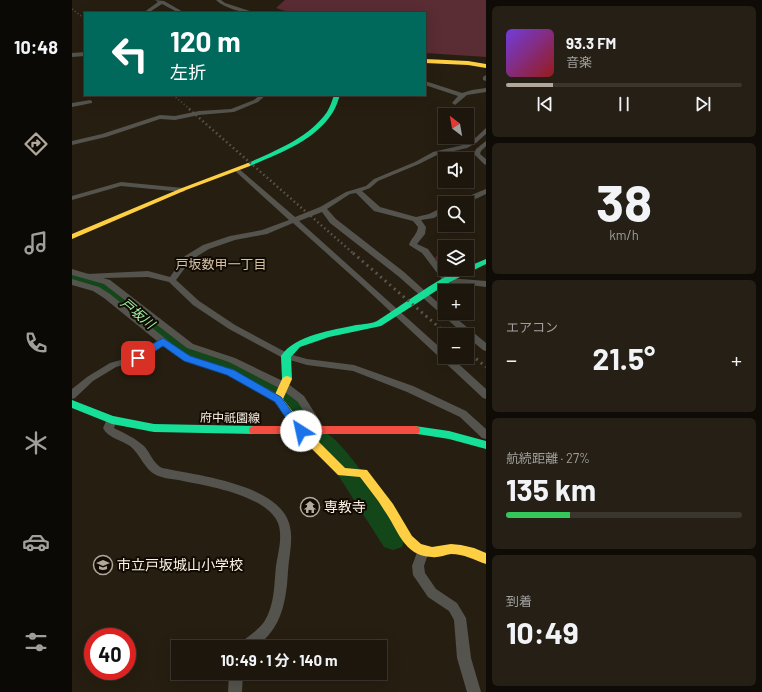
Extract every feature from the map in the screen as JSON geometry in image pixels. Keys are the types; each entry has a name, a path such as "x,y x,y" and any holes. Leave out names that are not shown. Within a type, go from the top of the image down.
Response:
{"street":[{"path":"157,0 182,12"},
{"path":"218,0 223,4 251,12"},
{"path":"147,12 162,2"},
{"path":"72,55 84,54"},
{"path":"426,61 468,62 486,66"},
{"path":"426,83 461,95 486,90"},
{"path":"455,103 461,95"},
{"path":"72,143 104,136 160,116 175,118 199,113 232,111 256,101 262,96"},
{"path":"72,237 275,153 317,126 332,111 336,96"},
{"path":"72,105 90,102"},
{"path":"172,280 188,258 206,247 233,238 264,232 323,209 357,190 368,187 376,180 417,163 435,153 465,147 474,142 486,130"},
{"path":"486,143 478,150 477,154 486,163"},
{"path":"236,169 365,282 396,313 486,395"},
{"path":"72,198 121,184 183,190"},
{"path":"357,190 377,209 416,219 432,216 438,212"},
{"path":"474,197 486,191"},
{"path":"323,209 333,221 486,348"},
{"path":"416,219 422,227 421,234 414,241 413,245 425,251 447,280 486,284"},
{"path":"286,356 297,345 328,334 378,324 447,280 486,261"},
{"path":"72,272 107,282 190,346 232,360 284,386 301,399 321,431"},
{"path":"90,276 148,274 172,280 196,303 232,327 286,356 307,362 354,368 410,388 463,414 486,435"},
{"path":"72,282 96,289 107,296 163,341 187,358 230,372 278,400 301,431 342,472 363,473 392,511 404,534 413,545 424,551 438,553 450,549 467,550 486,559"},
{"path":"72,395 90,379 113,365 138,358 163,341"},
{"path":"278,400 288,377 286,356"},
{"name":"府中祇園線","path":"72,404 112,420 154,428 301,431 412,430 449,435 486,445"},
{"path":"112,420 108,428 110,431 130,440 141,450 151,468 160,472 230,487 254,496 274,509 282,521 285,534 280,597 268,626 253,640"},
{"path":"424,551 418,566 419,575 432,594 453,607 460,618 464,658 474,692"},
{"path":"235,692 236,680"}],"shaded area":[{"path":"285,0 486,0 486,57 426,53 426,12 289,12 276,8"},
{"path":"438,254 438,262 435,258"}],"waterway":[{"name":"戸坂川","path":"72,275 85,278 107,287 184,351 227,365 279,393 302,418"},
{"name":"戸坂川","path":"322,440 348,471 393,539"}],"railway":[{"path":"72,9 84,18"},
{"path":"174,96 191,110"},
{"path":"189,109 354,254"},
{"path":"353,253 440,328"},
{"path":"474,357 486,367"}],"traffic: fast":[{"path":"248,165 282,150 314,130 330,112 337,96"},
{"path":"287,379 286,356 297,345 328,334 378,324 447,280 486,261"},
{"path":"72,404 112,420 154,428 254,430"},
{"path":"415,430 449,435 486,445"}],"traffic: slow":[{"path":"426,61 468,63 486,66"},
{"path":"72,237 184,189 248,165"},
{"path":"287,379 278,399 301,431 342,472 363,473 389,507 408,540 418,548 432,552 451,549 461,550 474,553 486,559"}],"traffic: jam":[{"path":"254,430 415,430"}],"place":[{"name":"専教寺","path":"310,507"},
{"name":"市立戸坂城山小学校","path":"103,565"}],"district":[{"name":"戸坂数甲一丁目","path":"221,264"}],"route":[{"path":"138,358 163,341 187,358 230,372 278,400 301,431"}]}
